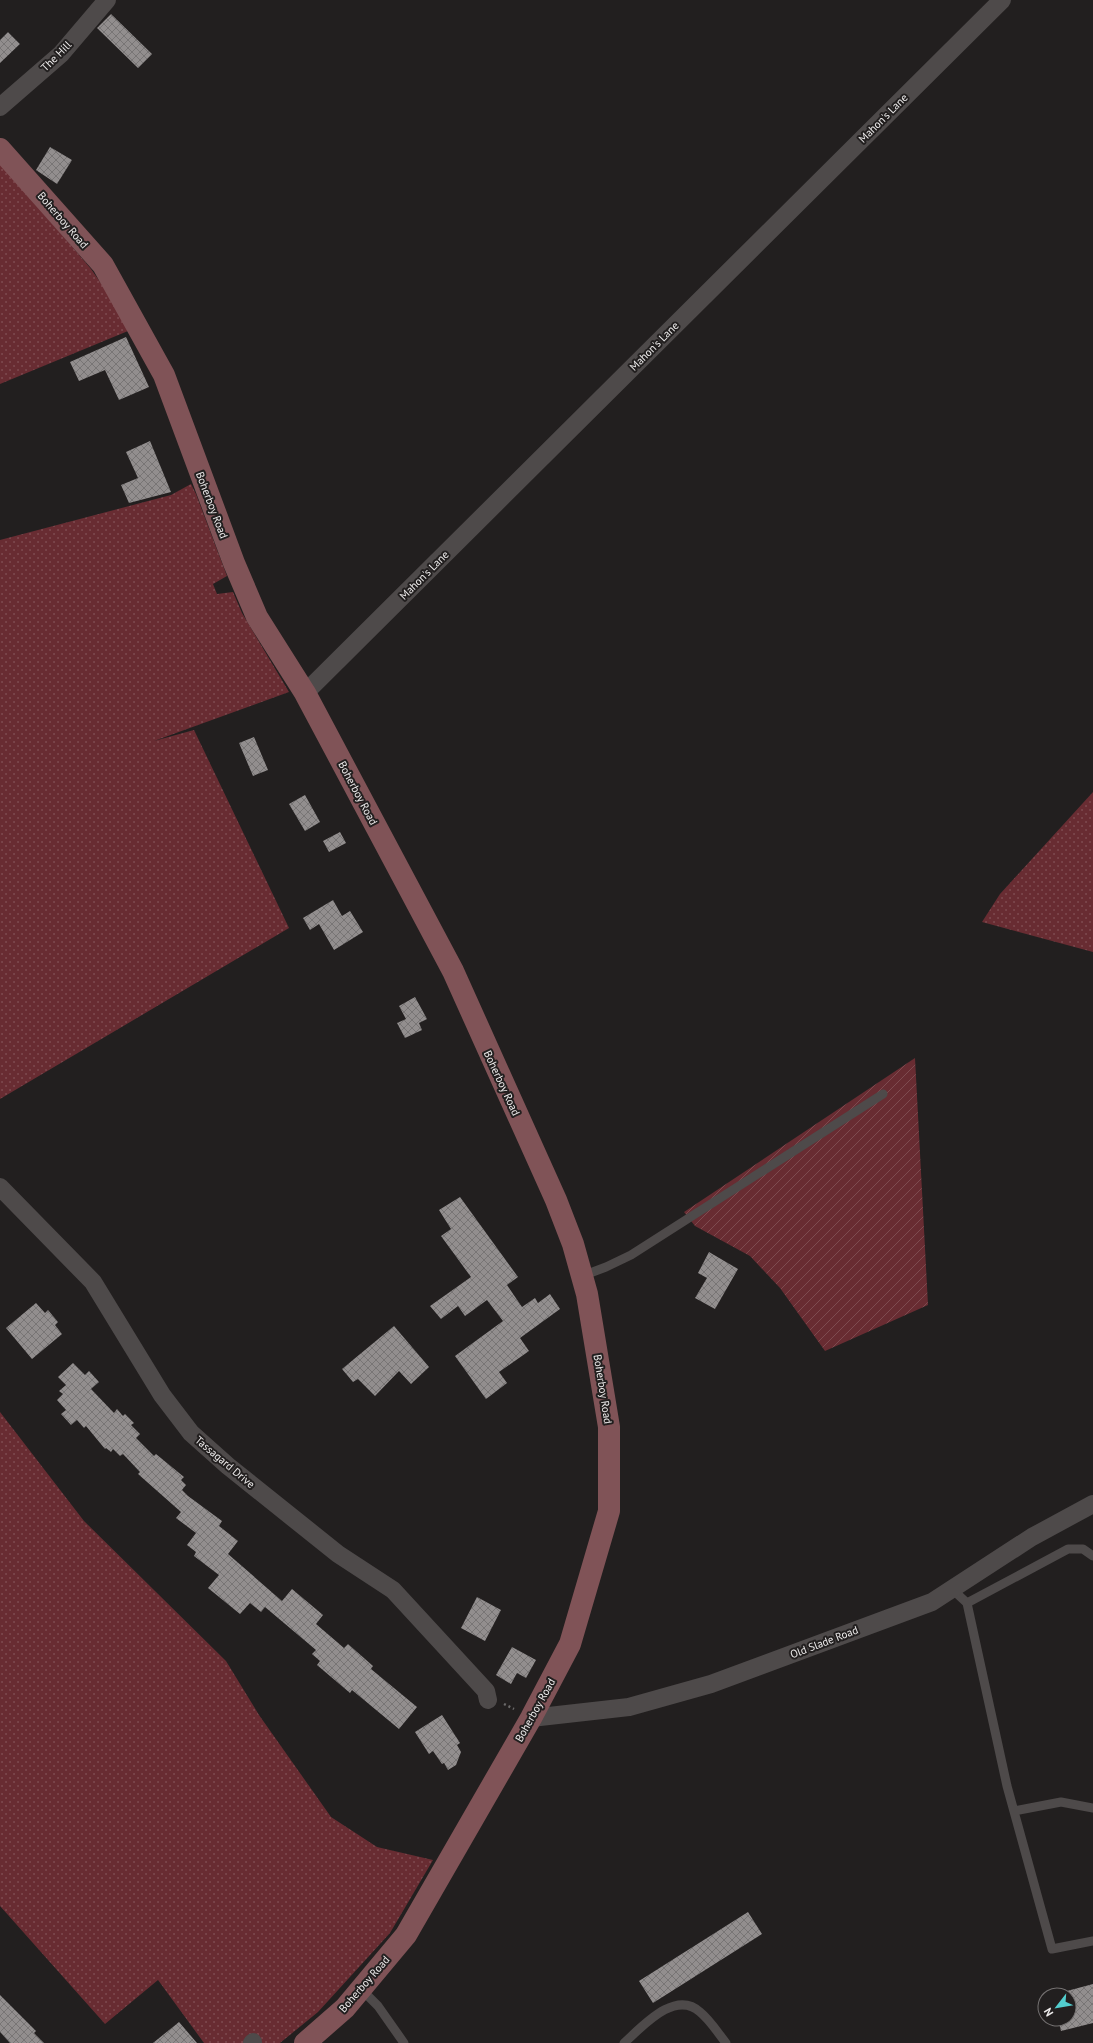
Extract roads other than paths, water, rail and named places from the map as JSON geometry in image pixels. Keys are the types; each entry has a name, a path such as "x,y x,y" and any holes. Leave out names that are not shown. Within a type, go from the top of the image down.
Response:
{"street":[{"name":"The Hill","path":"0,107 61,54 107,0"},
{"name":"Mahon's Lane","path":"305,693 1002,0"},
{"name":"Boherboy Road","path":"0,149 103,265 164,375 234,563 257,617 305,693 453,971 556,1200 573,1244 587,1294 610,1427 609,1511 570,1644 531,1718 406,1936 362,1990 345,2008 305,2043"},
{"name":"Tassagard Drive","path":"0,1187 93,1282 158,1389 191,1433 228,1466 338,1554 393,1590 486,1691 488,1700"},
{"name":"Old Slade Road","path":"531,1718 629,1707 711,1684 932,1602 1032,1537 1093,1504"}],"lane":[{"path":"582,1276 631,1255 883,1094"},
{"path":"967,1603 1068,1549 1083,1549 1093,1556"},
{"path":"952,1589 967,1603 1014,1811 1052,1950 1093,1941"},
{"path":"1014,1811 1062,1802 1093,1808"},
{"path":"362,1990 378,2006 404,2043"},
{"path":"624,2043 669,2006 688,2005 700,2011 726,2043"}]}
